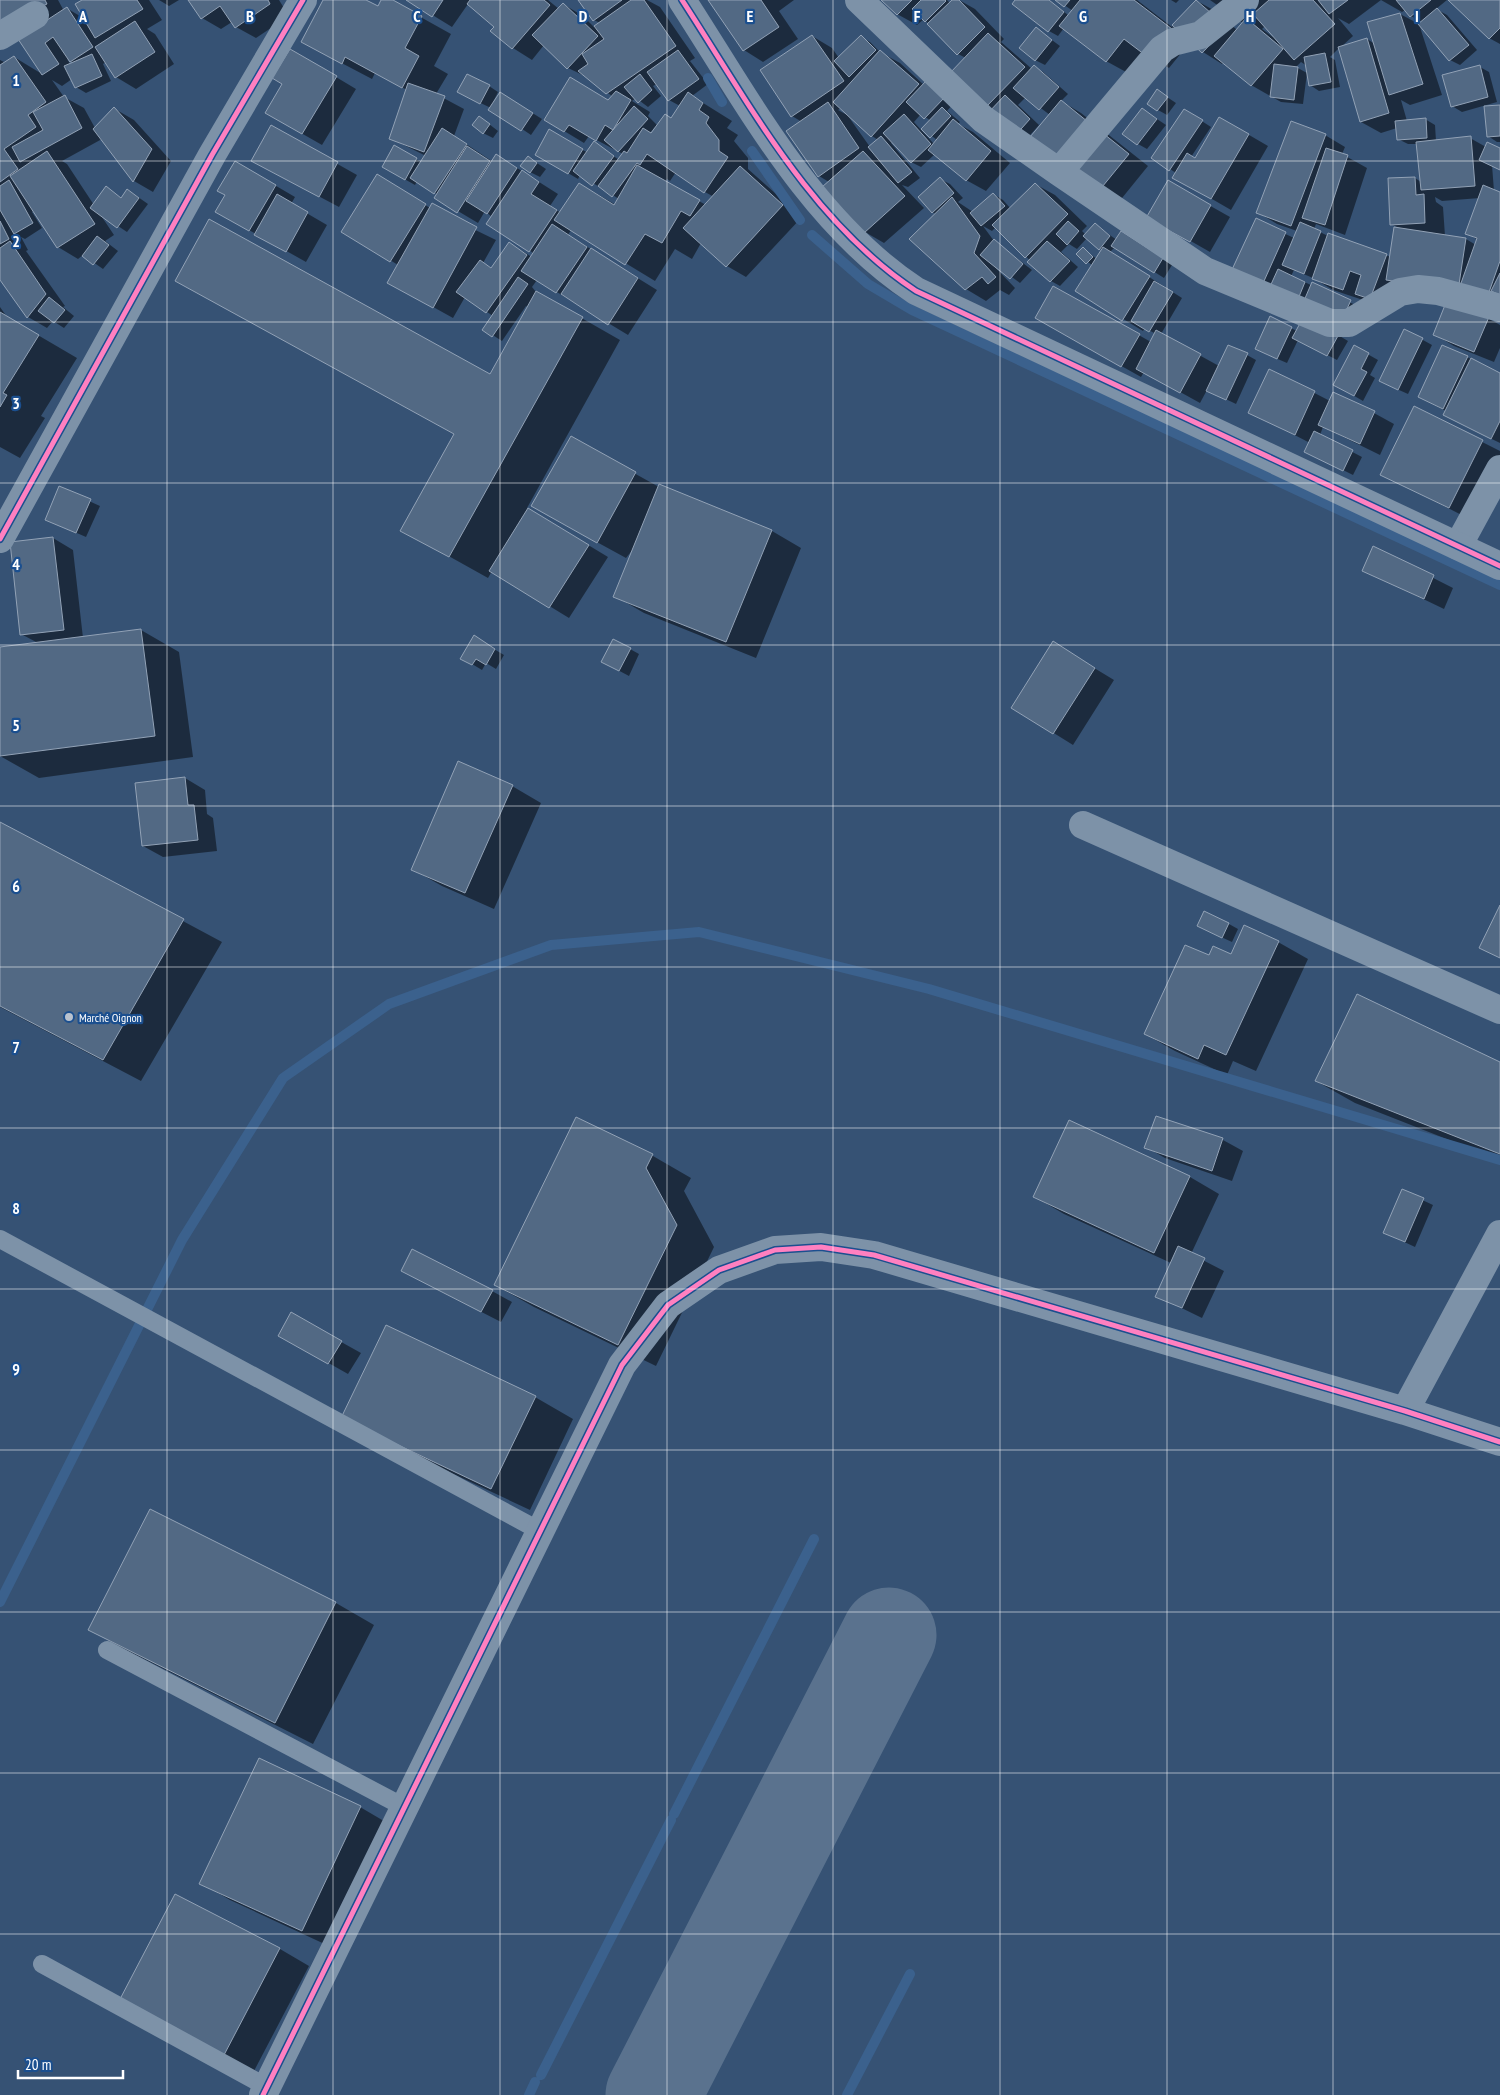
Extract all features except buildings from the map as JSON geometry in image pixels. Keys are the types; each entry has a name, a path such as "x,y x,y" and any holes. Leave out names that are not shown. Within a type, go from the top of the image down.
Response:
{"street":[{"path":"0,540 212,155 303,0"},
{"path":"682,0 772,138 827,212 886,271 916,291 1500,566"},
{"path":"859,0 983,119 1204,271 1330,324 1349,323 1400,292 1418,290 1438,291 1500,308"},
{"path":"1059,172 1162,48 1173,42 1201,35 1245,0"},
{"path":"0,36 35,15"},
{"path":"1458,546 1500,469"},
{"path":"1083,825 1500,1010"},
{"path":"1405,1411 1500,1234"},
{"path":"265,2091 622,1365 668,1305 719,1270 775,1250 821,1247 874,1255 1405,1411 1500,1442"}],"lane":[{"path":"0,1239 540,1531"},
{"path":"107,1650 404,1807"},
{"path":"42,1964 265,2091"}],"waterway":[{"path":"708,78 722,102"},
{"path":"752,151 800,220"},
{"path":"812,235 868,284 912,310 1500,585"},
{"path":"0,1602 182,1240 283,1078 389,1004 551,945 699,932 929,989 1500,1160"},
{"path":"674,1814 814,1539"},
{"path":"541,2075 671,1820"},
{"path":"847,2095 910,1974"},
{"path":"529,2095 535,2082"}],"taxiway":[{"path":"653,2095 889,1635"}],"cycle path":[{"path":"0,539 212,155 303,0"},
{"path":"682,0 758,119 813,196 845,231 879,263 916,291 1500,566"},
{"path":"263,2095 622,1365 668,1305 719,1270 775,1250 821,1247 874,1255 1405,1411 1500,1442"}],"place":[{"name":"Marché Oignon","path":"69,1017"}]}
